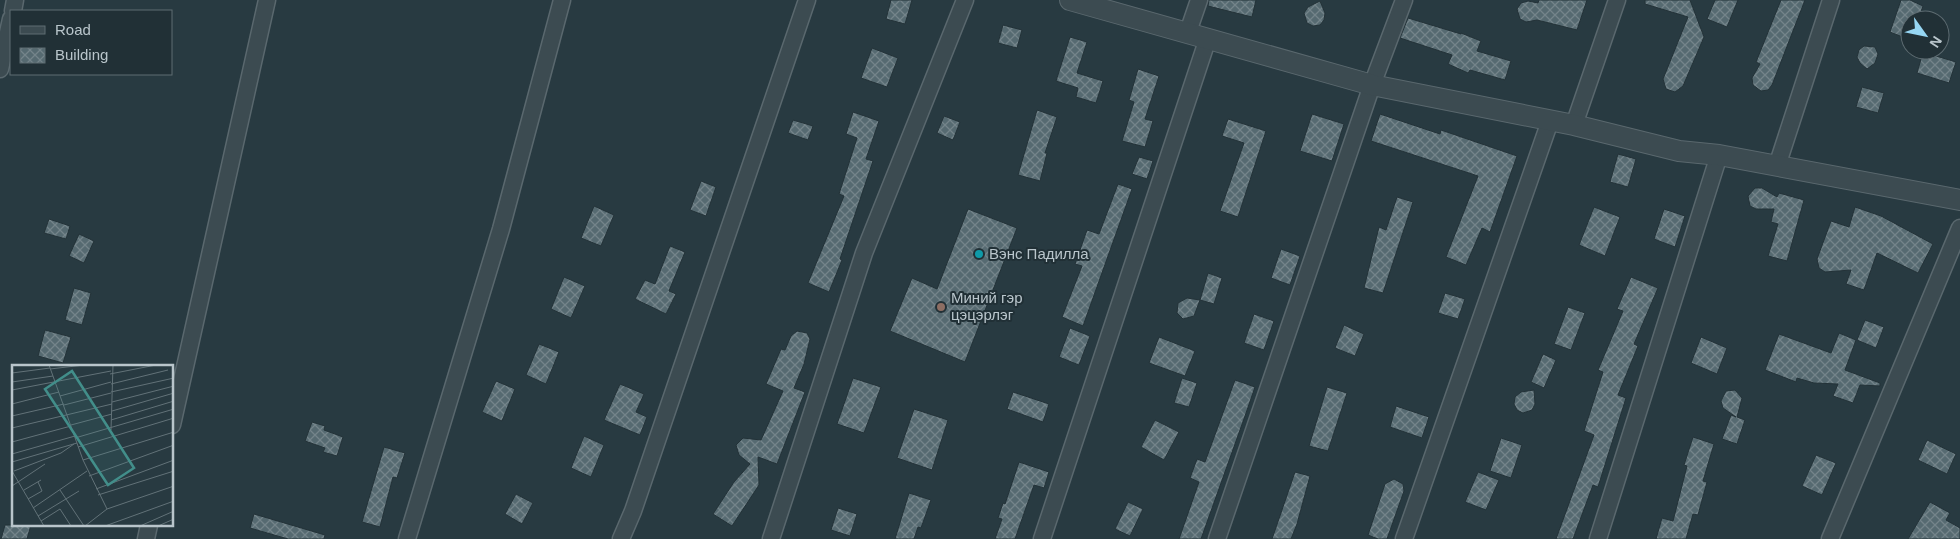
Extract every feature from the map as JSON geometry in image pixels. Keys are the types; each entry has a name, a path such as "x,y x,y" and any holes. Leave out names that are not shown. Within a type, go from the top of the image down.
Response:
{"street":[{"path":"174,416 267,0"},
{"path":"407,539 501,229 562,0"},
{"path":"621,539 633,511 807,0"},
{"path":"771,539 864,253 964,0"},
{"path":"1070,0 1372,85 1550,122 1574,125 1679,150 1719,155 1960,200"},
{"path":"1188,32 1199,0"},
{"path":"1217,539 1372,85 1404,0"},
{"path":"1574,125 1617,0"},
{"path":"1777,166 1831,0"},
{"path":"0,69 10,24"},
{"path":"1042,539 1208,38"},
{"path":"1404,539 1550,122"},
{"path":"1598,539 1719,155"},
{"path":"1830,539 1960,228"},
{"path":"146,539 149,526"}],"building":[{"path":"891,0 912,0 905,24 886,19"},
{"path":"1209,0 1256,0 1252,17 1208,6"},
{"path":"1539,0 1587,0 1577,30 1537,20 1526,22 1520,19 1517,9 1521,3 1528,1 1538,3"},
{"path":"1645,0 1690,0 1704,37 1683,86 1675,92 1666,89 1663,79 1688,17 1645,4"},
{"path":"1715,0 1738,0 1727,27 1707,19"},
{"path":"1781,0 1805,0 1772,85 1768,90 1761,91 1753,85 1752,78 1760,64 1756,62"},
{"path":"1901,0 1910,0 1923,6 1922,10 1900,10 1900,36 1890,32"},
{"path":"1320,1 1325,13 1324,20 1320,25 1313,26 1307,23 1304,13 1308,7"},
{"path":"1408,18 1461,33 1481,41 1477,51 1511,61 1505,80 1470,70 1468,73 1448,64 1452,55 1400,38"},
{"path":"1003,25 1022,30 1017,48 998,43"},
{"path":"1070,37 1087,42 1077,73 1103,81 1096,103 1076,97 1078,88 1056,81"},
{"path":"1864,46 1875,47 1878,54 1875,63 1867,69 1860,63 1857,57 1859,50"},
{"path":"872,48 898,58 887,87 861,78"},
{"path":"1921,60 1949,60 1956,62 1949,83 1917,73"},
{"path":"1138,69 1159,76 1145,119 1153,121 1145,147 1122,141 1134,102 1129,100"},
{"path":"1862,87 1884,93 1878,113 1856,107"},
{"path":"1037,110 1057,117 1045,153 1047,153 1040,181 1018,175"},
{"path":"853,112 879,121 866,159 873,161 840,259 842,260 829,292 808,283 844,196 839,194 857,138 846,134"},
{"path":"1312,114 1344,124 1332,161 1300,151"},
{"path":"1380,114 1440,134 1441,130 1517,156 1490,232 1482,228 1466,265 1446,257 1478,176 1371,141"},
{"path":"944,116 960,122 953,140 937,133"},
{"path":"1228,119 1266,131 1238,217 1220,211 1244,143 1222,136"},
{"path":"793,120 813,126 808,140 788,133"},
{"path":"1618,154 1636,159 1628,187 1610,182"},
{"path":"1139,157 1153,161 1147,179 1132,174"},
{"path":"701,181 716,187 706,216 690,210"},
{"path":"1118,184 1132,189 1083,326 1062,317 1082,266 1075,264 1087,230 1099,234"},
{"path":"1755,188 1762,188 1777,197 1779,193 1804,200 1787,261 1768,256 1778,224 1771,222 1774,209 1756,209 1750,206 1748,196"},
{"path":"1397,197 1413,202 1383,293 1364,288 1379,227 1386,230"},
{"path":"594,206 614,215 601,246 581,238"},
{"path":"1594,207 1620,217 1605,256 1579,245"},
{"path":"1855,207 1881,216 1933,244 1918,273 1877,253 1864,290 1846,284 1851,270 1825,272 1819,268 1817,259 1831,221 1849,227"},
{"path":"968,209 1017,228 965,362 890,331 912,278 937,289"},
{"path":"1664,209 1685,216 1675,247 1654,239"},
{"path":"49,219 70,226 66,239 44,233"},
{"path":"79,234 94,241 84,263 69,256"},
{"path":"670,246 685,252 669,291 676,294 666,314 635,299 645,280 655,284"},
{"path":"1281,249 1300,256 1290,285 1271,278"},
{"path":"1208,273 1222,278 1214,304 1200,300"},
{"path":"564,277 585,286 571,318 551,309"},
{"path":"1631,277 1658,288 1634,344 1638,346 1618,395 1626,398 1598,487 1593,485 1573,539 1556,539 1594,435 1584,431 1603,372 1598,370 1623,311 1617,309"},
{"path":"74,288 91,293 82,325 65,320"},
{"path":"1445,293 1465,299 1458,319 1438,313"},
{"path":"1187,298 1200,300 1194,316 1183,319 1177,313 1178,303"},
{"path":"1568,307 1585,313 1571,350 1554,344"},
{"path":"1254,314 1274,321 1264,350 1244,343"},
{"path":"1865,320 1884,327 1876,348 1857,340"},
{"path":"1344,325 1364,334 1355,356 1335,348"},
{"path":"1070,328 1090,336 1079,365 1059,357"},
{"path":"45,330 71,337 63,363 38,356"},
{"path":"797,331 807,333 810,339 804,364 794,388 805,392 777,464 758,457 759,485 732,526 713,514 734,482 750,464 739,455 736,445 743,438 761,440 783,391 766,384 781,349 785,350 791,336"},
{"path":"1839,333 1856,340 1845,370 1880,383 1880,386 1860,385 1853,403 1833,396 1838,384 1814,383 1797,378 1796,382 1765,370 1779,334 1831,353"},
{"path":"1159,337 1195,351 1185,376 1149,363"},
{"path":"1701,337 1727,348 1717,374 1691,363"},
{"path":"539,344 559,352 546,384 526,375"},
{"path":"1543,354 1556,360 1544,388 1531,382"},
{"path":"853,378 881,387 864,433 837,424"},
{"path":"1182,378 1197,383 1189,407 1174,403"},
{"path":"1235,380 1255,387 1245,416 1201,539 1179,539 1199,482 1190,478 1197,459 1205,462"},
{"path":"496,381 515,389 502,421 482,412"},
{"path":"620,384 644,394 636,412 647,417 640,435 604,420"},
{"path":"1327,387 1347,393 1328,451 1309,446"},
{"path":"1534,390 1535,404 1532,410 1523,413 1517,410 1514,404 1515,397 1521,392"},
{"path":"1735,390 1742,398 1737,417 1745,420 1737,444 1722,439 1731,415 1736,417 1723,408 1721,401 1726,391"},
{"path":"1013,392 1049,404 1043,422 1007,409"},
{"path":"1396,406 1429,417 1422,438 1390,427"},
{"path":"914,409 948,420 932,470 897,458"},
{"path":"1155,420 1179,432 1164,460 1141,447"},
{"path":"312,422 325,426 324,430 343,437 337,456 323,452 325,448 305,441"},
{"path":"584,436 604,445 591,477 571,468"},
{"path":"1693,437 1714,444 1703,481 1707,482 1698,515 1693,514 1686,539 1656,539 1662,518 1673,521 1687,466 1684,465"},
{"path":"1501,438 1522,445 1511,478 1490,471"},
{"path":"1927,440 1956,454 1947,474 1918,460"},
{"path":"384,447 405,453 397,478 393,477 380,527 362,522"},
{"path":"1816,455 1836,463 1822,495 1802,486"},
{"path":"1019,462 1049,472 1044,488 1034,485 1015,539 995,539 1002,519 998,518 1003,503 1005,504"},
{"path":"1295,472 1310,476 1297,524 1291,539 1272,539"},
{"path":"1478,472 1499,480 1486,510 1465,502"},
{"path":"1394,479 1403,484 1404,491 1387,539 1378,539 1368,535 1385,484"},
{"path":"909,493 931,500 921,528 918,527 914,539 895,539"},
{"path":"516,494 533,503 522,524 505,514"},
{"path":"1128,502 1143,509 1130,536 1115,529"},
{"path":"1930,502 1950,513 1946,520 1960,528 1960,539 1908,539"},
{"path":"838,508 857,514 850,536 831,530"},
{"path":"254,514 325,535 324,539 288,539 250,528"},
{"path":"5,525 31,526 27,539 1,539"}],"place":[{"name":"Вэнс Падилла","path":"979,254"},
{"name":"Миний гэр цэцэрлэг","path":"941,307"}]}
